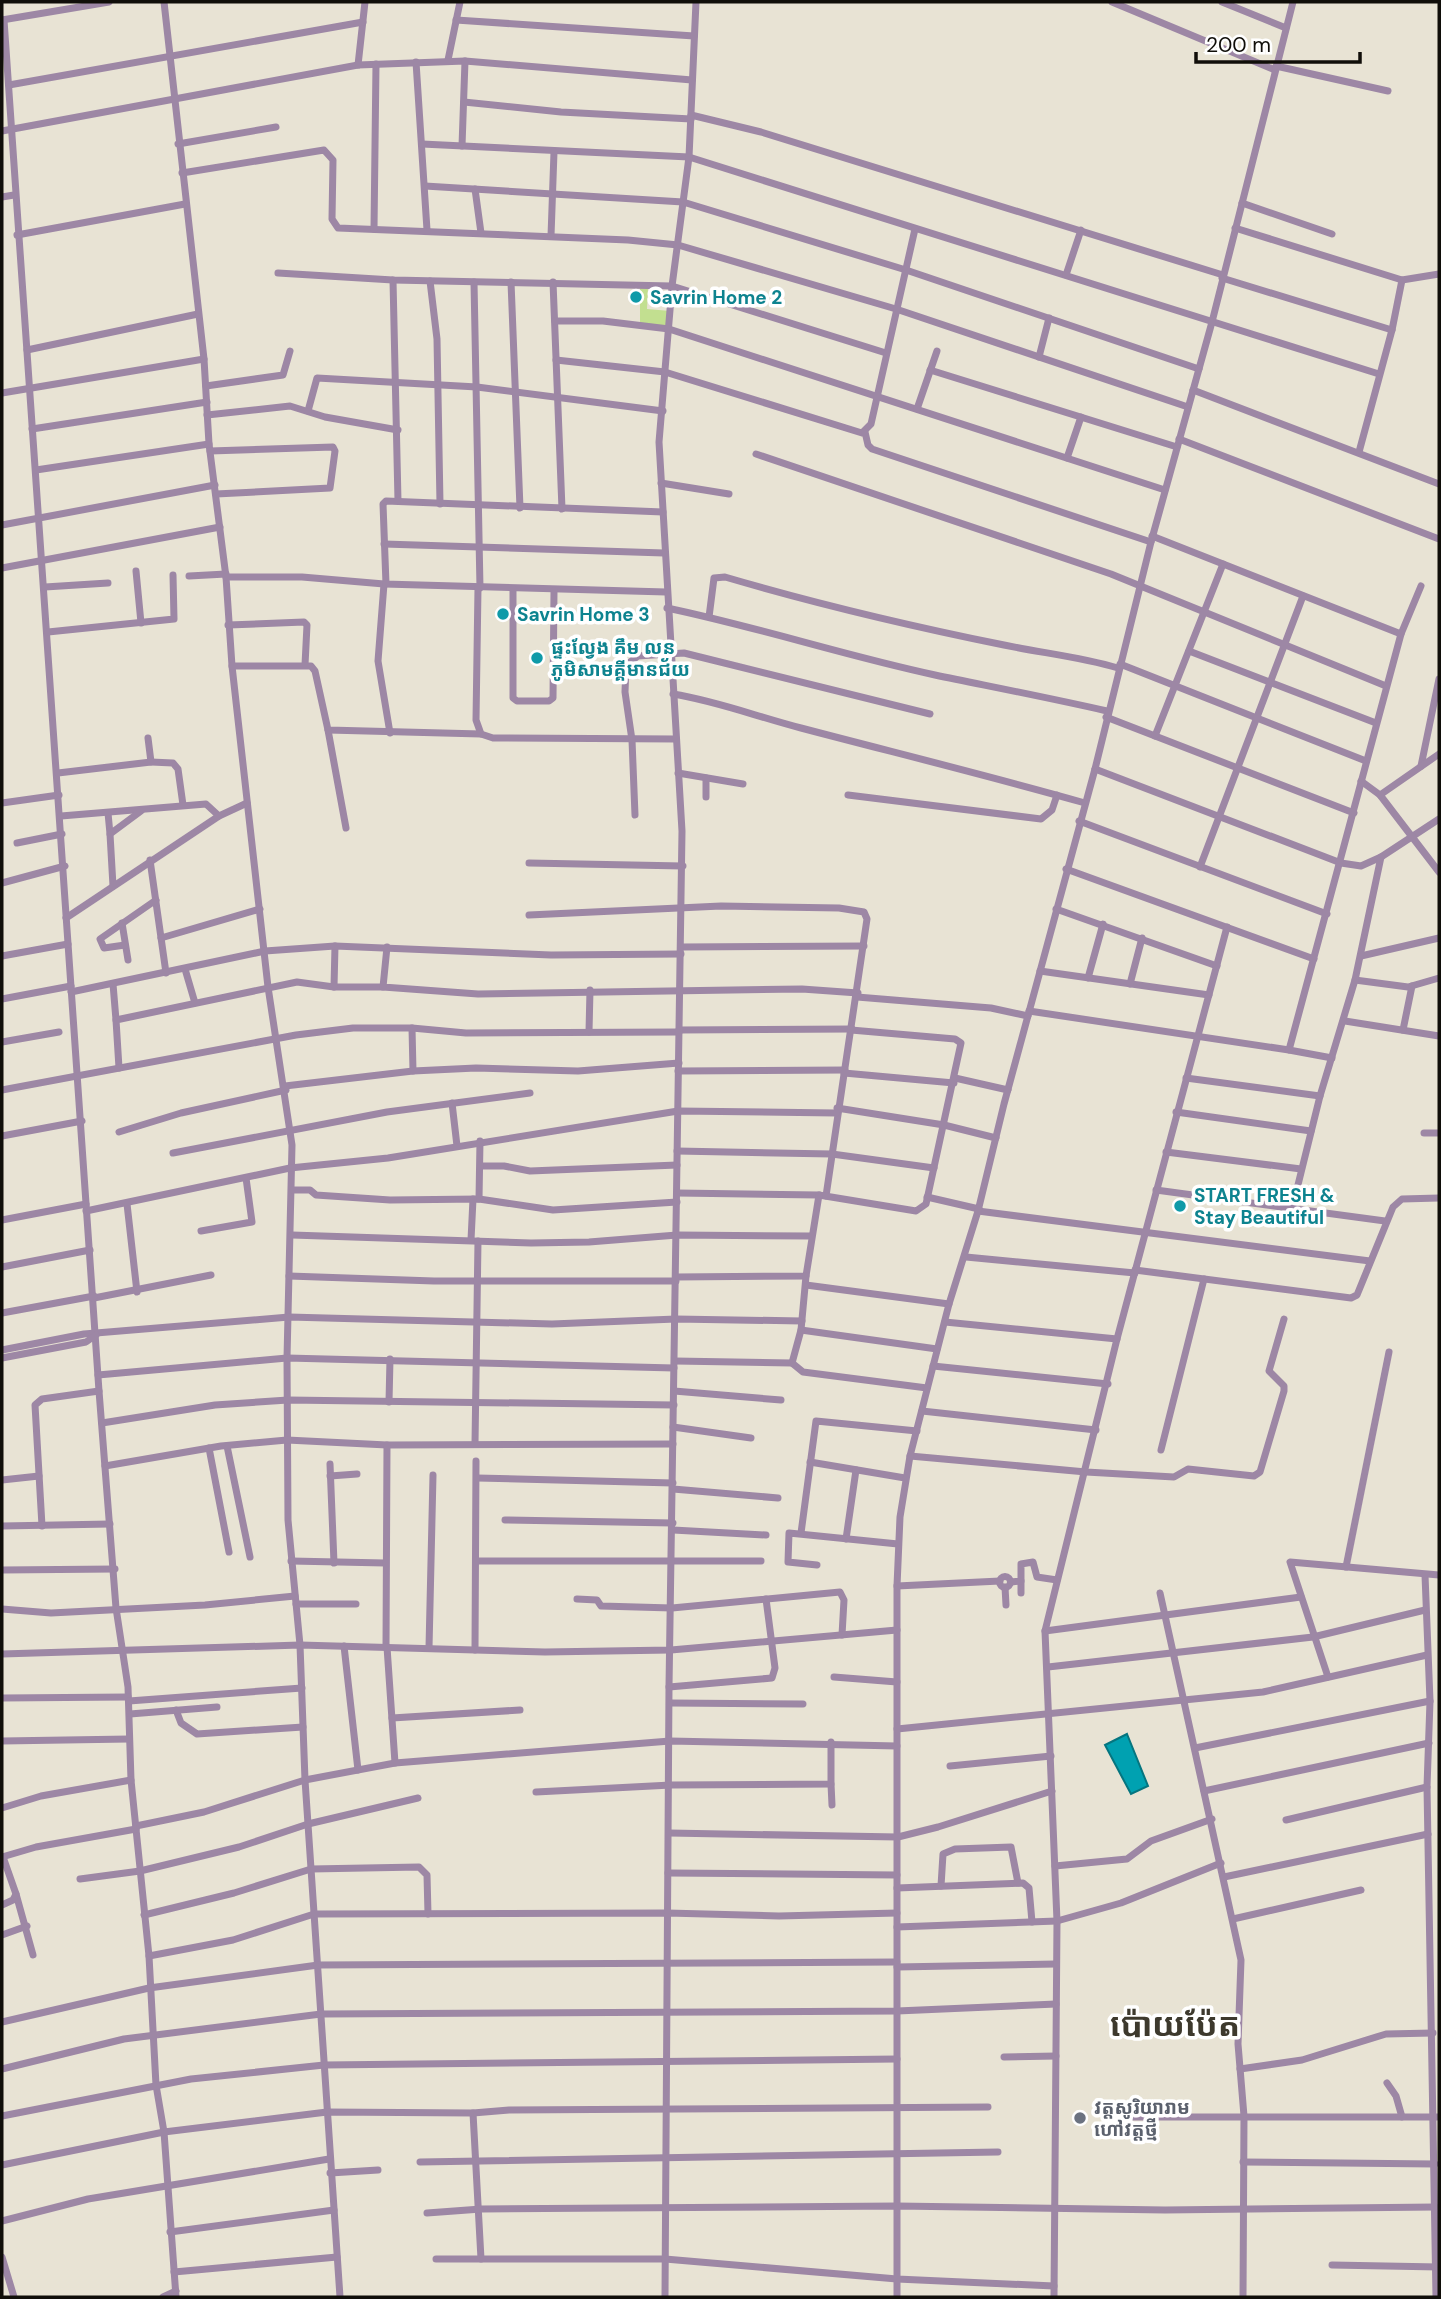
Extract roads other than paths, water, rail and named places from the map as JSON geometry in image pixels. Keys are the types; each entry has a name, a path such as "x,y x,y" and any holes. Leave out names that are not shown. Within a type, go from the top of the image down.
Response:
{"street":[{"path":"109,2 3,20 7,89 6,131 31,389 99,1391 116,1608 129,1699 131,1780 149,1956 156,2085 164,2132 176,2294 163,2297"},
{"path":"164,2 204,359 210,448 226,576 228,625 247,803 268,987 290,1131 293,1190 287,1440 291,1562 300,1645 305,1780 340,2297"},
{"path":"358,65 365,2"},
{"path":"448,60 460,2"},
{"path":"665,2297 668,2159 667,1913 671,1785 669,1687 677,1319 682,866 659,442 672,285 689,157 696,2"},
{"path":"1112,2 1276,68 1388,91"},
{"path":"1222,2 1286,28"},
{"path":"897,2297 897,1586 898,1544 905,1478 949,1304 979,1210 1066,869 1095,769 1119,666 1212,322 1293,2"},
{"path":"456,20 694,36"},
{"path":"7,89 363,22"},
{"path":"6,131 358,65 448,60 692,80"},
{"path":"462,146 465,61"},
{"path":"416,62 427,230"},
{"path":"374,229 376,64"},
{"path":"464,102 561,112 691,117 761,132 1081,230 1392,330"},
{"path":"178,144 276,127"},
{"path":"422,144 689,157 1379,374"},
{"path":"182,173 324,150 333,160 333,223 338,228 551,236 678,245 896,309 1188,407"},
{"path":"551,236 554,152"},
{"path":"425,186 683,202 906,270 1199,369"},
{"path":"475,189 481,233"},
{"path":"2,197 14,195"},
{"path":"1241,203 1332,234"},
{"path":"17,235 185,204"},
{"path":"1235,228 1402,280 1439,274"},
{"path":"865,432 870,424 877,396 915,229"},
{"path":"1066,275 1081,230"},
{"path":"278,273 393,280 672,285 886,353"},
{"path":"393,280 398,501"},
{"path":"1359,452 1392,330 1402,280"},
{"path":"430,281 437,339 439,504"},
{"path":"474,282 479,588 476,720 481,734"},
{"path":"512,282 518,392 520,508"},
{"path":"553,282 562,509"},
{"path":"27,350 198,314"},
{"path":"1039,357 1049,318"},
{"path":"555,321 603,321 669,329 1165,491"},
{"path":"206,386 283,375 290,351"},
{"path":"917,409 936,351"},
{"path":"2,393 204,359"},
{"path":"556,360 665,372 854,433 865,432"},
{"path":"930,370 1081,417 1178,443 1439,539"},
{"path":"309,411 317,378 477,387 663,411"},
{"path":"1193,390 1439,484"},
{"path":"32,429 207,402"},
{"path":"208,415 290,406 325,417 398,430"},
{"path":"1067,458 1081,417"},
{"path":"865,432 872,449 1152,539 1401,634"},
{"path":"36,470 210,448 333,447 335,451 330,488 216,494"},
{"path":"756,454 1111,574 1203,614 1286,644 1386,686"},
{"path":"661,483 729,494"},
{"path":"2,525 215,485"},
{"path":"390,733 378,661 385,584 383,505 386,501 663,512"},
{"path":"2,568 43,558 220,527"},
{"path":"384,544 664,553"},
{"path":"1154,736 1223,564"},
{"path":"136,571 141,623"},
{"path":"48,632 174,619 173,575"},
{"path":"189,576 302,577 479,588 666,592"},
{"path":"709,617 714,578 725,577 877,618 1119,666 1366,761"},
{"path":"45,587 108,583"},
{"path":"1289,1050 1386,686 1401,634 1421,586"},
{"path":"513,589 513,698 517,701 549,701 553,698 554,591"},
{"path":"1200,867 1303,596"},
{"path":"667,608 935,675 999,686 1107,714 1154,736 1354,813"},
{"path":"228,625 304,622 307,625 305,665"},
{"path":"1189,651 1376,723"},
{"path":"635,815 632,740 625,692 626,665 638,656 670,652 722,661 804,685 930,714"},
{"path":"232,666 305,665 315,671 346,828"},
{"path":"1421,766 1439,679"},
{"path":"673,694 704,699 801,728 896,750 1084,803"},
{"path":"328,730 481,734 493,738 676,739"},
{"path":"148,738 151,762"},
{"path":"1380,795 1439,754"},
{"path":"58,772 167,761 178,769 183,806"},
{"path":"1095,769 1341,863 1361,866 1381,857 1439,819"},
{"path":"678,773 743,784"},
{"path":"706,778 706,797"},
{"path":"1362,781 1380,795 1439,873"},
{"path":"2,803 59,795"},
{"path":"848,795 1041,819 1052,810 1057,795"},
{"path":"66,918 219,816 247,803"},
{"path":"61,816 206,804 219,816"},
{"path":"110,834 141,811"},
{"path":"108,813 113,886"},
{"path":"1079,821 1327,914"},
{"path":"17,843 62,834"},
{"path":"1292,1209 1320,1096 1345,1021 1381,857"},
{"path":"150,860 166,973"},
{"path":"529,863 682,866"},
{"path":"2,883 65,866"},
{"path":"1066,869 1314,958"},
{"path":"125,945 104,948 99,943 122,923 156,900"},
{"path":"529,915 682,907 839,908 864,912 867,919 864,946 845,1072 836,1110 832,1154 811,1236 801,1330 792,1363"},
{"path":"161,938 260,909"},
{"path":"1056,909 1217,966"},
{"path":"122,923 128,960"},
{"path":"1088,978 1103,924"},
{"path":"1054,2297 1056,1921 1045,1631 1117,1339 1227,928"},
{"path":"1130,984 1142,938"},
{"path":"1361,956 1439,938"},
{"path":"2,956 68,944"},
{"path":"2,999 113,984 265,951 335,946 551,955 864,946"},
{"path":"334,986 335,946"},
{"path":"383,987 387,947"},
{"path":"185,969 195,1003"},
{"path":"1040,971 1209,995"},
{"path":"1355,980 1412,986 1439,978"},
{"path":"116,1020 307,981 334,986 478,994 590,990 828,989 857,995 991,1008 1332,1058"},
{"path":"113,984 120,1068"},
{"path":"1403,1030 1412,986"},
{"path":"589,1032 590,990"},
{"path":"1345,1021 1439,1035"},
{"path":"2,1090 79,1074 353,1028 412,1028 467,1033 851,1030 955,1039 962,1046 924,1207 916,1211 822,1196 677,1193"},
{"path":"412,1028 413,1071"},
{"path":"2,1042 59,1032"},
{"path":"119,1132 181,1113 285,1088 413,1071 476,1068 578,1071 679,1067 845,1072 954,1081 1008,1090"},
{"path":"1186,1078 1320,1096"},
{"path":"173,1153 452,1103 530,1093"},
{"path":"452,1103 457,1146"},
{"path":"2,1220 86,1207 127,1204 290,1168 388,1158 678,1111 836,1110 944,1125 996,1138"},
{"path":"1176,1112 1311,1131"},
{"path":"2,1136 82,1121"},
{"path":"1424,1133 1439,1133"},
{"path":"475,1444 478,1281 475,1240 476,1199 481,1166 480,1141"},
{"path":"677,1150 832,1154 934,1168"},
{"path":"1166,1152 1301,1169"},
{"path":"481,1166 503,1166 530,1171 677,1165"},
{"path":"201,1231 252,1222 246,1178"},
{"path":"293,1190 310,1191 316,1195 390,1200 476,1199 553,1210 677,1202"},
{"path":"1156,1190 1385,1221"},
{"path":"927,1197 979,1210 1370,1261"},
{"path":"965,1257 1135,1271 1345,1299 1357,1295 1385,1221 1393,1207 1402,1199 1439,1198"},
{"path":"127,1204 138,1292"},
{"path":"292,1235 589,1242 677,1235 811,1236"},
{"path":"2,1267 90,1250"},
{"path":"2,1313 138,1292 211,1275"},
{"path":"289,1276 478,1281 806,1276"},
{"path":"1161,1450 1204,1279"},
{"path":"806,1285 949,1304"},
{"path":"2,1350 84,1334 289,1317 552,1325 677,1319 802,1321"},
{"path":"909,1456 1174,1477 1188,1469 1258,1474 1284,1391 1280,1381 1269,1374 1284,1319"},
{"path":"945,1322 1117,1339"},
{"path":"801,1330 937,1349"},
{"path":"2,1358 86,1342 96,1335"},
{"path":"1346,1567 1389,1352"},
{"path":"99,1375 288,1358 390,1359 477,1364 792,1363 803,1372 927,1388"},
{"path":"388,1402 390,1359"},
{"path":"933,1366 1108,1384"},
{"path":"42,1526 37,1402 99,1391"},
{"path":"674,1391 781,1401"},
{"path":"102,1423 215,1405 288,1400 474,1405 674,1405"},
{"path":"922,1411 1096,1430"},
{"path":"802,1533 813,1424 820,1420 917,1431"},
{"path":"673,1427 751,1438"},
{"path":"105,1466 209,1448 287,1440 387,1445 673,1444"},
{"path":"387,1445 386,1647 395,1763"},
{"path":"227,1446 250,1557"},
{"path":"209,1448 229,1552"},
{"path":"475,1650 476,1461"},
{"path":"810,1462 905,1478"},
{"path":"330,1464 334,1563"},
{"path":"846,1539 856,1470"},
{"path":"330,1476 357,1475"},
{"path":"429,1648 433,1475"},
{"path":"2,1480 39,1476"},
{"path":"477,1478 673,1486 778,1498"},
{"path":"505,1520 673,1527 766,1535"},
{"path":"2,1526 110,1524"},
{"path":"817,1564 790,1563 786,1560 789,1533 898,1544"},
{"path":"477,1561 671,1563 761,1560"},
{"path":"1021,1593 1021,1564 1027,1561 1032,1562 1037,1577 1057,1580"},
{"path":"291,1562 385,1563"},
{"path":"1328,1677 1290,1562 1439,1575"},
{"path":"2,1570 115,1569"},
{"path":"1425,1575 1430,1701 1428,1834 1437,2117 1436,2297"},
{"path":"897,1586 1005,1584 1021,1581"},
{"path":"1005,1584 1006,1605"},
{"path":"577,1600 597,1600 601,1606 672,1608 840,1592 844,1596 842,1635"},
{"path":"1160,1593 1241,1960 1238,2044 1244,2116 1242,2297"},
{"path":"1045,1631 1300,1597"},
{"path":"669,1687 771,1679 775,1668 766,1599"},
{"path":"2,1609 51,1613 295,1600 356,1604"},
{"path":"1048,1667 1174,1655 1314,1637 1425,1609"},
{"path":"2,1654 300,1645 475,1650 671,1650 897,1630"},
{"path":"344,1646 358,1770"},
{"path":"897,1729 1263,1692 1427,1655"},
{"path":"834,1677 897,1682"},
{"path":"2,1698 129,1699 302,1688"},
{"path":"1195,1748 1430,1701"},
{"path":"670,1703 803,1704"},
{"path":"130,1714 217,1707"},
{"path":"176,1710 181,1723 197,1734 303,1727"},
{"path":"392,1718 520,1710"},
{"path":"1429,1733 1439,1732"},
{"path":"2,1741 129,1740"},
{"path":"33,1955 27,1926 2,1857 204,1812 305,1780 395,1763 670,1741 831,1742 897,1746"},
{"path":"831,1742 832,1805"},
{"path":"1205,1791 1429,1743"},
{"path":"950,1766 1051,1756"},
{"path":"2,1808 41,1796 131,1780"},
{"path":"536,1792 671,1785 831,1784"},
{"path":"1286,1820 1427,1787"},
{"path":"669,1833 898,1837 1052,1791"},
{"path":"79,1879 140,1871 239,1847 308,1824 418,1798"},
{"path":"1055,1866 1127,1859 1151,1841 1212,1819"},
{"path":"1224,1877 1428,1834"},
{"path":"941,1886 943,1854 981,1847 1011,1847 1018,1882"},
{"path":"897,1927 1056,1921 1121,1903 1221,1863"},
{"path":"144,1914 234,1893 311,1869 419,1867 427,1875 428,1914"},
{"path":"668,1873 897,1875"},
{"path":"897,1888 1018,1882 1029,1888 1032,1922"},
{"path":"1233,1919 1361,1890"},
{"path":"2,1905 13,1900 16,1895"},
{"path":"149,1956 233,1940 314,1914 667,1913 779,1916 897,1913"},
{"path":"2,1935 27,1926"},
{"path":"2,2022 149,1988 318,1965 667,1961 1056,1964"},
{"path":"2,2069 124,2039 153,2038 320,2014 897,2011 1056,2004"},
{"path":"1240,2069 1302,2060 1386,2034 1433,2034"},
{"path":"1004,2057 1056,2056"},
{"path":"2,2116 156,2085 324,2065 897,2059"},
{"path":"1387,2083 1396,2096 1402,2117"},
{"path":"2,2165 164,2132 327,2112 473,2113 509,2110 988,2107"},
{"path":"1108,2112 1118,2117 1437,2117"},
{"path":"473,2113 481,2209 481,2259"},
{"path":"420,2162 897,2156 998,2152"},
{"path":"2,2221 88,2199 329,2158"},
{"path":"1243,2162 1436,2166"},
{"path":"330,2173 378,2170"},
{"path":"427,2213 481,2209 897,2206 1437,2211"},
{"path":"170,2232 334,2210"},
{"path":"2,2257 14,2297"},
{"path":"174,2272 337,2257"},
{"path":"436,2259 665,2259 897,2279 1054,2286"},
{"path":"1332,2265 1437,2267"}],"water":[{"path":"1127,1734 1148,1786 1131,1794 1105,1745"}],"place":[{"name":"Savrin Home 2","path":"636,297"},
{"name":"Savrin Home 3","path":"503,614"},
{"name":"ផ្ទះល្វែង គឹម លន ភូមិសាមគ្គីមានជ័យ","path":"537,658"},
{"name":"START FRESH & Stay Beautiful","path":"1180,1206"},
{"name":"វត្តសូរិយារាម ហៅវត្តថ្មី","path":"1080,2118"}],"district":[{"name":"ប៉ោយប៉ែត","path":"1175,2024"}]}
